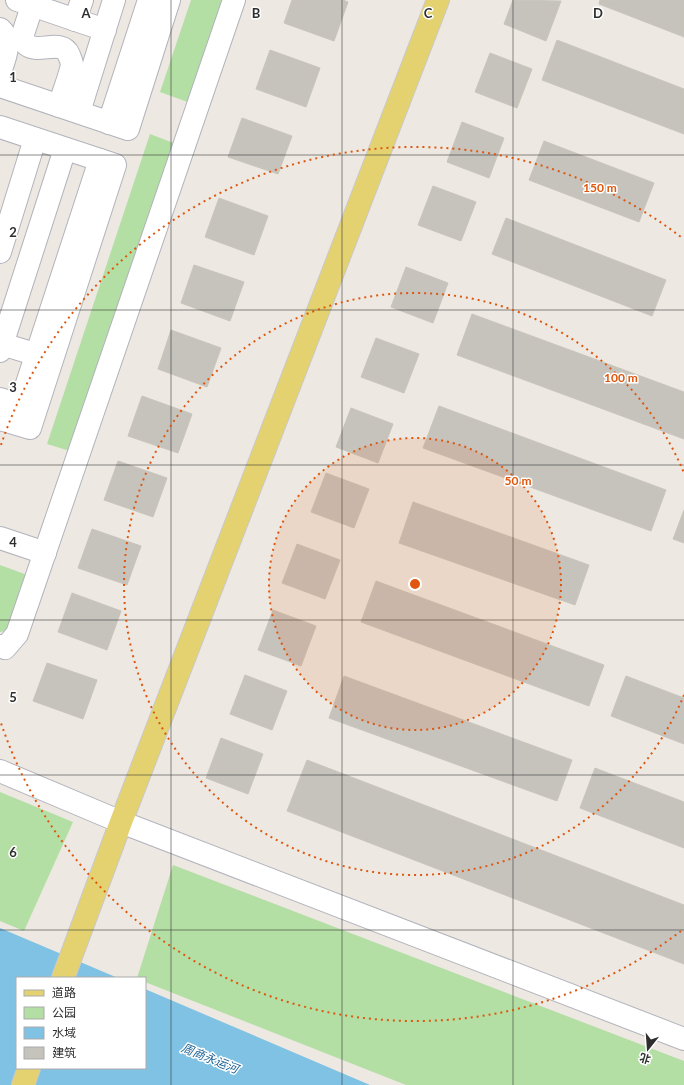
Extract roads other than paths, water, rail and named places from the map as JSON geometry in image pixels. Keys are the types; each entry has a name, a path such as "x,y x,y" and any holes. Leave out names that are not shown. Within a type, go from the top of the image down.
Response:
{"main road":[{"path":"63,977 120,822 438,0"},
{"path":"23,1085 29,1069"}],"street":[{"path":"69,109 103,36 114,0"},
{"path":"0,86 128,129 149,0"},
{"path":"141,56 169,0"},
{"path":"0,646 5,648 17,634 234,0"},
{"path":"69,109 72,64 68,52 53,46 44,49 27,45 22,37 28,2 79,10 103,36 141,56"},
{"path":"0,29 6,35 8,44 0,72"},
{"path":"0,128 115,165 44,357 20,405 0,399"},
{"path":"0,252 4,226 35,139"},
{"path":"44,357 2,337 65,149"},
{"path":"4,226 37,236"},
{"path":"0,419 30,428 44,357"},
{"path":"0,538 45,553"},
{"path":"0,771 120,822 684,1039"}],"water":[{"name":"周商永运河","path":"0,928 116,977 16,977 16,1069 146,1069 146,989 370,1085 0,1085"}]}
